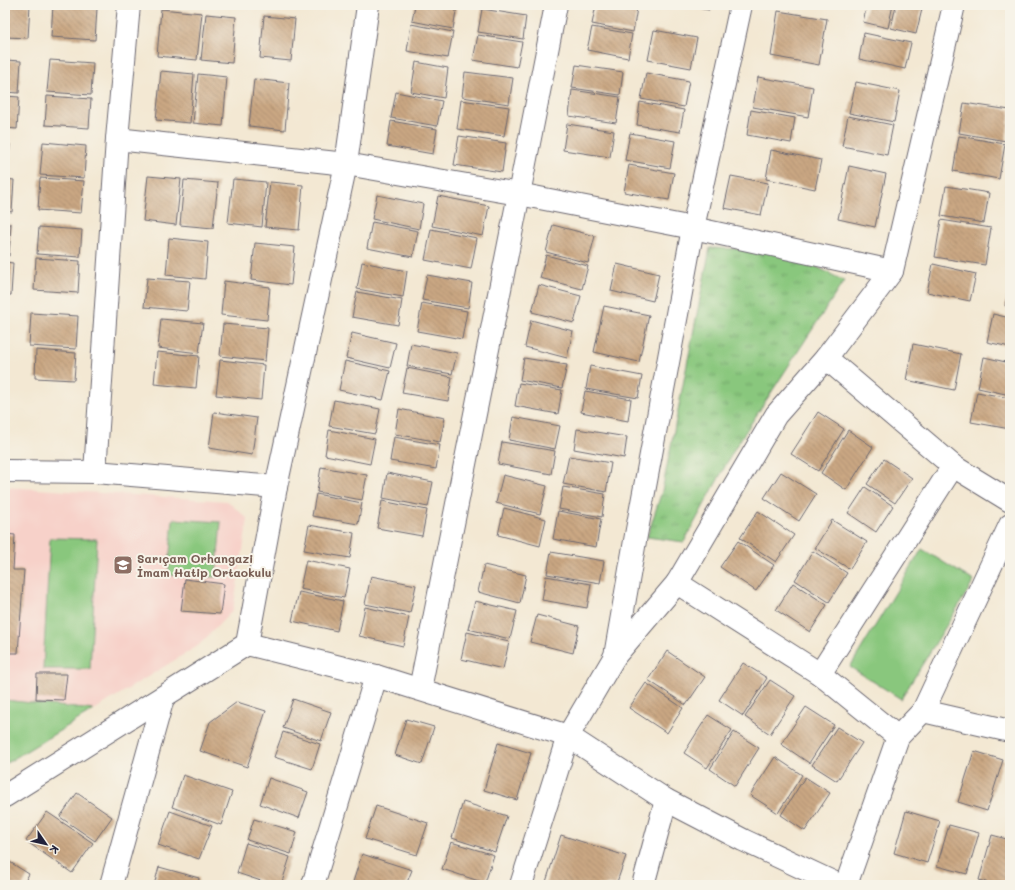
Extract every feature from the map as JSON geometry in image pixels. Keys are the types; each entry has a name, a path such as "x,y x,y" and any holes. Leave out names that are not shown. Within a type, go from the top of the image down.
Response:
{"street":[{"path":"95,472 117,139 129,5"},
{"path":"247,644 276,487 346,164 368,5 364,5"},
{"path":"420,689 556,5"},
{"path":"615,656 693,228 741,5"},
{"path":"521,885 568,736 615,656 677,583 776,415 826,358 892,270 954,5"},
{"path":"117,139 346,164 519,194 693,228 892,270"},
{"path":"826,358 953,466 1010,501"},
{"path":"820,674 953,466"},
{"path":"5,471 95,472 276,487"},
{"path":"846,885 898,737 923,711 1010,525"},
{"path":"677,583 820,674 898,737"},
{"path":"5,796 247,644 376,676 568,736 666,800 743,840 839,885"},
{"path":"313,885 376,676"},
{"path":"111,885 163,698"},
{"path":"923,711 1010,731"},
{"path":"643,885 666,800"}],"shaded area":[{"name":"Sarıçam Orhangazi İmam Hatip Ortaokulu","path":"5,487 227,501 248,519 233,610 199,645 94,710 5,700"}],"green space":[{"path":"710,248 765,250 813,265 844,281 735,448 684,542 647,537 662,491"},
{"path":"173,519 221,522 216,577 168,575"},
{"path":"50,538 97,539 90,669 43,669"},
{"path":"922,549 974,581 901,699 850,667"},
{"path":"5,700 94,710 5,764"}],"building":[{"path":"5,5 30,5 28,38 5,37"},
{"path":"53,5 97,8 95,40 51,37"},
{"path":"415,5 457,5 453,29 412,21"},
{"path":"596,5 621,5 637,8 633,32 592,24"},
{"path":"709,5 709,10 685,6"},
{"path":"867,5 893,5 888,28 863,22"},
{"path":"896,5 923,5 916,34 891,28"},
{"path":"161,9 202,13 197,60 157,56"},
{"path":"482,9 526,16 523,39 478,32"},
{"path":"778,11 827,19 819,65 771,56"},
{"path":"206,14 236,17 232,63 201,60"},
{"path":"264,16 295,19 291,61 260,58"},
{"path":"411,24 453,32 448,58 407,51"},
{"path":"592,27 632,34 628,58 587,50"},
{"path":"654,30 697,38 691,68 648,60"},
{"path":"864,33 911,43 905,69 859,59"},
{"path":"478,35 522,42 517,67 473,60"},
{"path":"5,60 21,61 19,93 5,92"},
{"path":"50,60 93,63 91,95 47,92"},
{"path":"416,62 448,68 444,98 411,92"},
{"path":"576,65 623,72 620,95 572,88"},
{"path":"161,71 194,74 190,123 156,120"},
{"path":"465,72 513,78 509,104 462,97"},
{"path":"646,73 689,81 684,107 641,99"},
{"path":"198,74 227,77 223,126 193,123"},
{"path":"758,77 813,87 808,117 753,107"},
{"path":"254,79 289,83 285,130 249,126"},
{"path":"856,82 900,91 894,122 849,113"},
{"path":"572,90 620,97 616,123 569,116"},
{"path":"396,92 442,101 437,126 391,118"},
{"path":"5,96 19,97 17,129 5,128"},
{"path":"47,96 91,99 89,128 45,125"},
{"path":"461,100 509,107 504,136 457,129"},
{"path":"640,102 684,110 680,132 637,125"},
{"path":"964,103 1010,110 1006,141 959,133"},
{"path":"751,110 795,118 791,143 747,135"},
{"path":"848,116 893,125 887,155 842,146"},
{"path":"391,121 437,129 433,154 387,146"},
{"path":"567,124 614,131 610,157 563,150"},
{"path":"630,133 675,141 670,168 625,160"},
{"path":"459,136 506,143 502,172 454,165"},
{"path":"959,136 1005,144 999,179 953,171"},
{"path":"43,142 86,146 84,178 40,175"},
{"path":"5,143 10,144 8,176 5,176"},
{"path":"771,150 821,160 815,189 766,179"},
{"path":"629,165 674,173 669,200 624,192"},
{"path":"849,166 886,174 875,227 838,219"},
{"path":"148,176 181,179 176,225 143,221"},
{"path":"731,176 768,183 761,215 724,208"},
{"path":"40,178 84,181 81,213 38,210"},
{"path":"5,179 14,180 12,212 5,211"},
{"path":"233,179 266,182 262,227 228,223"},
{"path":"184,180 218,183 213,228 180,225"},
{"path":"270,182 303,185 299,230 265,227"},
{"path":"946,186 989,193 984,223 941,216"},
{"path":"377,195 423,204 419,229 372,219"},
{"path":"438,196 489,206 483,236 432,226"},
{"path":"941,220 991,228 985,265 935,257"},
{"path":"372,222 418,231 413,257 367,248"},
{"path":"5,224 11,224 9,256 5,256"},
{"path":"553,225 595,236 588,263 546,252"},
{"path":"39,227 82,230 80,257 37,254"},
{"path":"431,229 477,238 471,269 425,260"},
{"path":"169,238 208,242 205,279 166,275"},
{"path":"255,243 295,247 291,285 251,280"},
{"path":"546,255 588,266 582,289 540,278"},
{"path":"36,258 80,261 78,293 34,290"},
{"path":"5,262 13,263 11,295 5,295"},
{"path":"362,262 407,271 403,297 357,289"},
{"path":"617,264 659,274 653,301 611,291"},
{"path":"933,264 976,274 970,301 927,292"},
{"path":"427,275 472,283 468,308 422,300"},
{"path":"147,278 190,281 187,311 144,307"},
{"path":"224,281 270,287 267,320 221,315"},
{"path":"539,285 581,296 574,323 532,312"},
{"path":"1009,287 1010,288 1010,307 1005,306"},
{"path":"357,292 402,300 398,325 352,317"},
{"path":"422,303 467,311 462,339 417,331"},
{"path":"604,306 649,315 639,362 594,352"},
{"path":"31,313 78,316 76,349 29,346"},
{"path":"993,314 1010,318 1010,347 987,342"},
{"path":"161,319 203,323 199,353 158,348"},
{"path":"531,320 573,331 567,358 525,347"},
{"path":"223,324 268,328 265,361 220,356"},
{"path":"352,333 396,343 390,368 346,358"},
{"path":"411,344 457,353 452,374 407,366"},
{"path":"913,344 961,354 954,390 906,380"},
{"path":"36,350 76,353 74,380 35,378"},
{"path":"157,352 199,356 196,388 154,384"},
{"path":"984,357 1010,363 1010,395 978,388"},
{"path":"524,358 567,365 562,388 520,380"},
{"path":"220,360 264,365 261,400 216,395"},
{"path":"345,361 390,371 383,400 339,390"},
{"path":"590,366 642,376 638,398 586,389"},
{"path":"407,368 452,377 448,401 402,393"},
{"path":"519,383 562,390 558,414 515,406"},
{"path":"585,391 631,399 628,421 581,412"},
{"path":"977,392 1010,398 1010,429 971,422"},
{"path":"334,400 380,409 375,434 329,426"},
{"path":"399,409 445,418 440,442 395,434"},
{"path":"214,412 257,418 252,455 209,448"},
{"path":"818,412 844,429 818,471 791,454"},
{"path":"513,417 560,426 555,449 509,440"},
{"path":"577,429 627,437 624,458 574,449"},
{"path":"329,430 375,439 370,464 325,455"},
{"path":"848,430 873,447 846,490 821,473"},
{"path":"394,437 440,445 436,469 390,461"},
{"path":"502,442 555,451 551,474 498,464"},
{"path":"569,456 611,463 606,492 563,484"},
{"path":"884,459 912,478 895,503 867,484"},
{"path":"321,467 367,475 362,500 317,492"},
{"path":"781,472 816,494 799,521 764,498"},
{"path":"387,473 433,482 428,507 383,498"},
{"path":"503,475 547,486 540,514 496,503"},
{"path":"563,487 605,494 602,517 559,509"},
{"path":"865,487 893,506 876,532 848,513"},
{"path":"316,494 362,503 358,524 312,516"},
{"path":"382,501 427,510 422,536 377,528"},
{"path":"504,508 546,519 540,546 498,535"},
{"path":"558,511 601,519 596,547 553,539"},
{"path":"758,511 794,535 776,562 740,538"},
{"path":"832,520 867,542 850,569 815,548"},
{"path":"309,525 354,533 350,558 304,550"},
{"path":"5,534 15,535 13,570 24,570 18,653 7,653 6,666 5,666"},
{"path":"738,541 774,565 756,591 720,567"},
{"path":"813,551 847,573 829,602 795,580"},
{"path":"551,552 604,561 600,583 547,574"},
{"path":"306,560 350,569 344,598 300,589"},
{"path":"484,565 526,575 520,603 478,592"},
{"path":"371,576 416,585 410,613 365,604"},
{"path":"546,576 591,584 587,608 542,600"},
{"path":"185,579 224,584 220,614 181,611"},
{"path":"793,583 827,605 810,632 776,610"},
{"path":"299,592 343,601 337,631 292,621"},
{"path":"475,601 517,611 510,639 468,629"},
{"path":"365,607 409,617 403,646 359,636"},
{"path":"537,615 579,626 573,653 530,642"},
{"path":"467,632 509,642 503,669 461,659"},
{"path":"667,651 705,677 686,705 648,680"},
{"path":"743,663 767,678 743,716 719,700"},
{"path":"37,674 67,674 64,700 36,699"},
{"path":"770,680 795,696 770,734 745,717"},
{"path":"646,683 683,708 667,733 629,708"},
{"path":"293,699 331,712 321,741 283,728"},
{"path":"237,702 266,711 247,767 200,751 210,722"},
{"path":"806,707 834,725 809,763 781,744"},
{"path":"708,715 732,730 707,768 684,753"},
{"path":"406,719 434,727 422,764 395,755"},
{"path":"837,727 862,743 837,781 812,765"},
{"path":"283,732 320,744 312,769 274,757"},
{"path":"734,732 759,748 735,786 710,769"},
{"path":"498,743 531,753 517,800 484,790"},
{"path":"974,751 1003,760 987,811 958,802"},
{"path":"775,757 802,775 778,813 750,795"},
{"path":"183,775 232,792 221,825 172,807"},
{"path":"805,777 830,793 805,831 781,815"},
{"path":"269,778 308,792 299,818 260,804"},
{"path":"77,793 112,817 95,841 60,817"},
{"path":"463,802 507,816 495,852 452,838"},
{"path":"376,806 428,823 417,855 365,839"},
{"path":"170,811 212,826 199,859 158,845"},
{"path":"906,811 940,821 927,863 894,853"},
{"path":"47,812 93,843 72,873 26,841"},
{"path":"254,819 297,832 291,854 247,840"},
{"path":"949,825 979,833 967,874 937,866"},
{"path":"561,835 626,856 616,885 545,885"},
{"path":"992,835 1010,840 1010,878 1008,885 995,885 979,880"},
{"path":"451,842 494,855 485,883 442,869"},
{"path":"246,843 290,857 281,885 273,885 237,873"},
{"path":"362,854 412,870 406,885 352,885"},
{"path":"5,859 29,874 23,885 5,885"},
{"path":"159,867 199,878 198,885 154,885"}],"place":[{"name":"Sarıçam Orhangazi İmam Hatip Ortaokulu","path":"123,565"}]}
